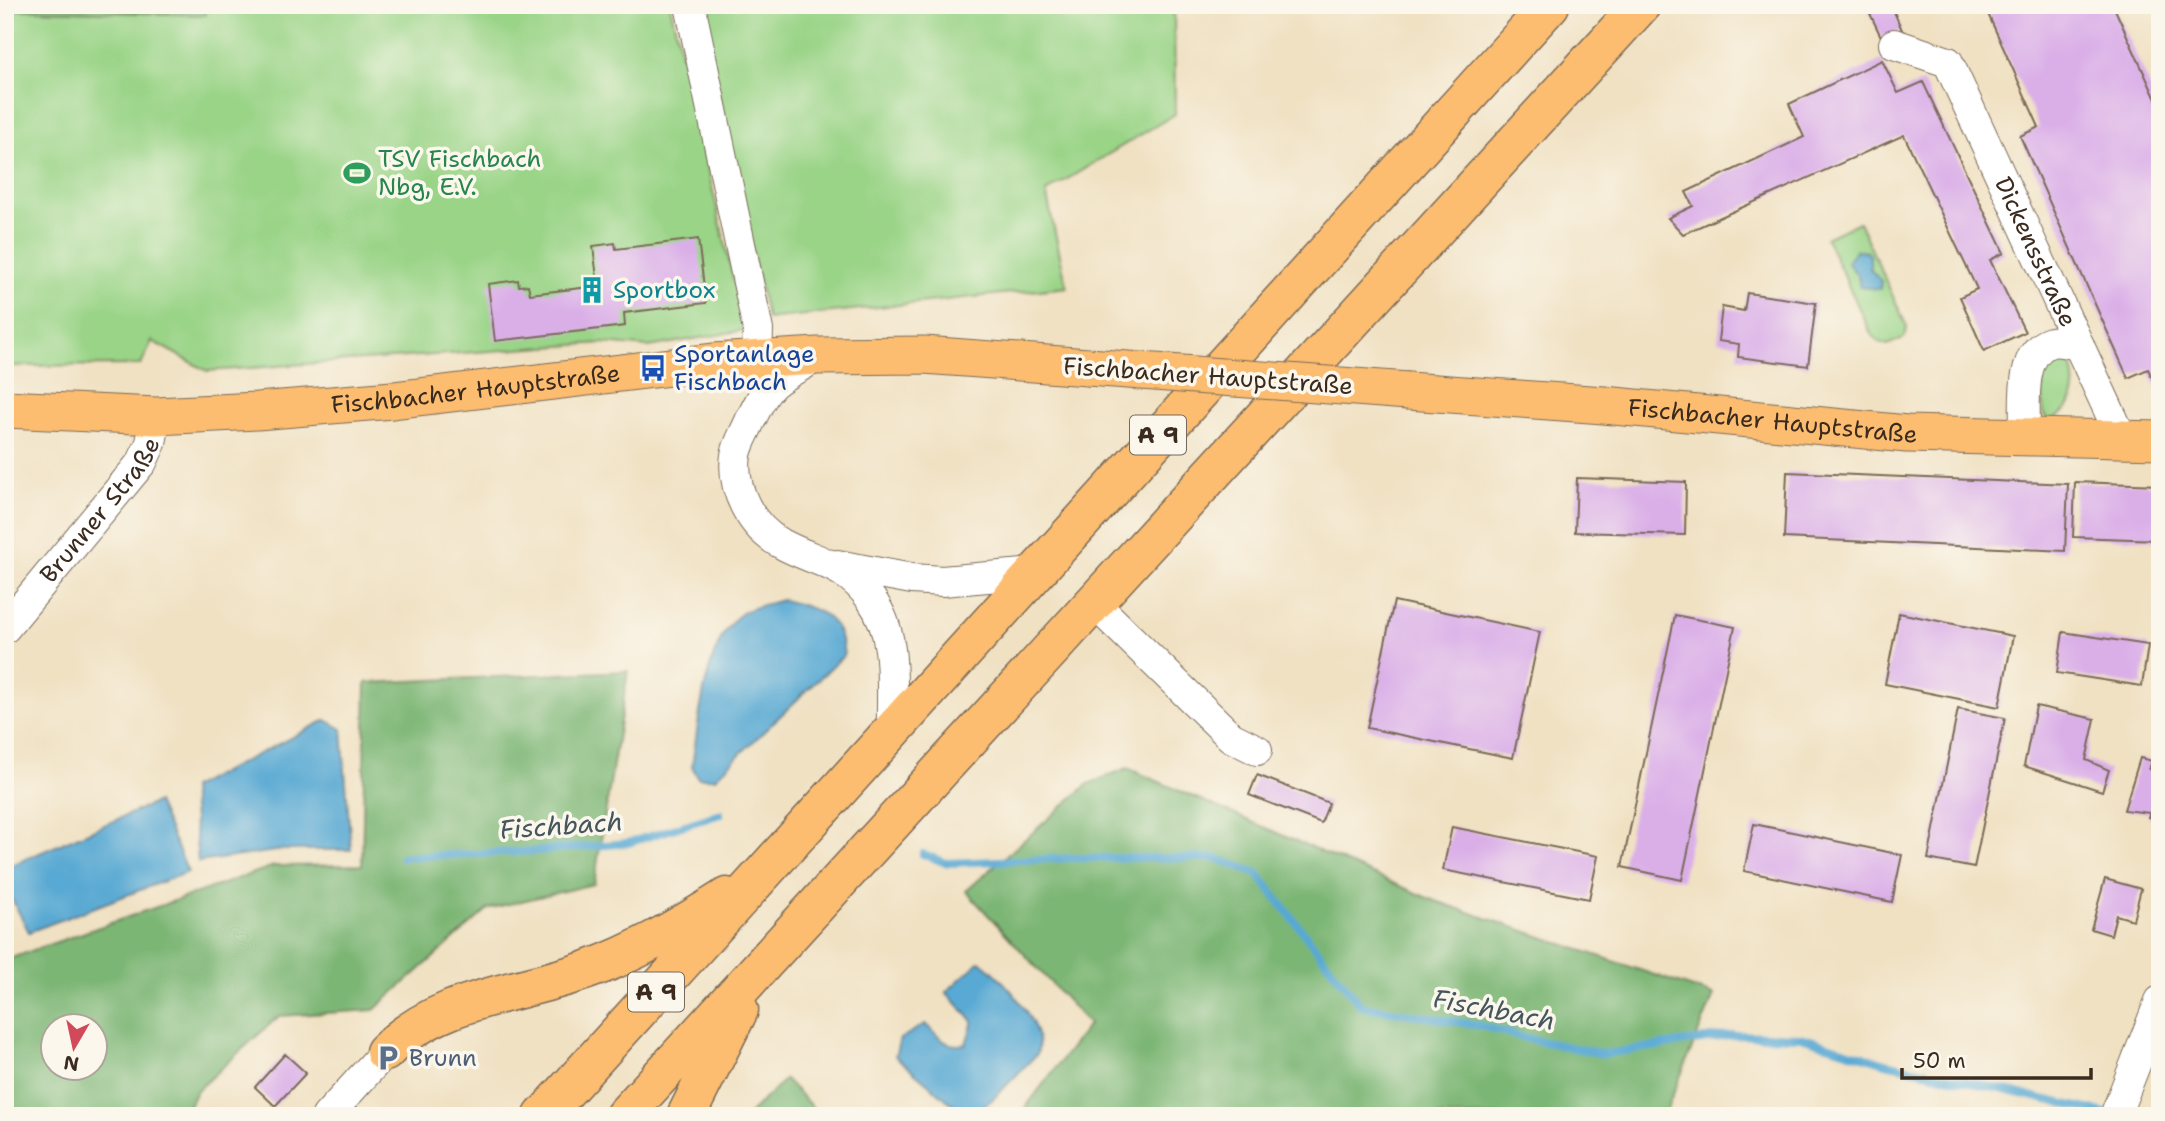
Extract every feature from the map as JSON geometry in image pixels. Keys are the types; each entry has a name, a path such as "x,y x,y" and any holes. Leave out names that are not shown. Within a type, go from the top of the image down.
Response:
{"highway":[{"name":"A 9","path":"543,1116 770,869 892,728 1550,5"},
{"name":"A 9","path":"624,1116 1641,5"},
{"path":"385,1052 401,1035 433,1015 592,968 661,936 770,869"},
{"path":"686,1116 763,965"}],"main road":[{"name":"Fischbacher Hauptstraße","path":"5,409 156,416 257,411 393,400 537,381 757,359 924,355 1604,405 1907,434 2160,440"}],"street":[{"path":"690,5 758,330 757,359"},
{"name":"Dickensstraße","path":"1894,44 1948,62 2123,441"},
{"path":"2025,438 2030,360 2039,348 2054,341 2079,345"},
{"path":"818,356 772,385 756,408 736,452 735,480 742,500 759,526 781,544 836,565 932,580 1034,573"},
{"name":"Brunner Straße","path":"5,628 142,462 151,443 156,416"},
{"path":"836,565 870,597 886,623 891,650 892,728"},
{"path":"1095,604 1231,737 1257,750"},
{"path":"2115,1116 2160,1001"},
{"path":"327,1116 385,1052"}],"green space":[{"path":"5,5 204,5 206,15 5,9"},
{"name":"TSV Fischbach Nbg, E.V.","path":"204,5 670,5 745,330 649,347 602,343 207,371 152,341 141,365 5,366 5,9 205,15"},
{"path":"699,5 1174,5 1175,114 1046,192 1067,287 767,319"},
{"path":"1859,222 1907,327 1904,338 1887,345 1871,334 1826,238"},
{"path":"2066,353 2073,372 2074,392 2067,408 2050,421 2043,414 2043,361 2048,356"},
{"path":"628,671 594,884 488,909 374,1010 279,1016 196,1091 184,1116 5,1116 5,960 274,866 362,865 366,683"},
{"path":"1127,768 1430,899 1714,995 1664,1116 1019,1116 1089,1024 966,891 1088,784"},
{"path":"785,1079 821,1116 747,1116"}],"water":[{"path":"1856,250 1866,251 1870,255 1870,269 1881,281 1880,289 1860,287 1858,276 1847,262"},
{"path":"782,600 816,611 832,622 842,641 844,655 715,778 698,778 692,766 697,728 705,684 719,644 729,627 745,611"},
{"path":"326,720 342,729 351,850 282,850 198,862 191,788"},
{"path":"157,802 188,872 29,932 5,886 5,868"},
{"path":"980,961 1000,978 1021,1003 1035,1030 1038,1043 1037,1054 993,1099 970,1116 964,1114 895,1056 900,1039 925,1024 947,1043 966,1044 973,1021 946,992"}],"building":[{"path":"1866,5 1891,5 1902,30 1882,39"},
{"path":"1984,5 2113,5 2160,108 2160,387 2157,388 2148,369 2128,378 2020,136 2039,127"},
{"path":"1882,60 1898,93 1923,82 2004,253 1990,260 2025,332 1984,351 1960,297 1977,289 1904,135 1683,234 1668,218 1693,206 1686,192 1804,137 1789,104"},
{"path":"698,239 706,303 624,313 625,326 495,341 488,284 518,280 519,286 528,285 530,294 598,286 593,246 615,243 616,249"},
{"path":"1747,293 1816,303 1808,366 1738,357 1739,344 1718,341 1722,307 1744,311"},
{"path":"1787,472 2068,484 2065,551 1784,538"},
{"path":"1577,478 1686,482 1685,535 1575,532"},
{"path":"2075,482 2160,485 2160,540 2073,537"},
{"path":"1394,601 1540,632 1513,758 1367,728"},
{"path":"1899,613 2013,636 1999,707 1885,684"},
{"path":"1675,615 1735,627 1682,880 1622,867"},
{"path":"2063,632 2148,645 2142,686 2057,673"},
{"path":"2036,706 2095,719 2086,760 2109,770 2102,791 2024,766"},
{"path":"1958,709 2005,718 1974,868 1928,859"},
{"path":"2140,758 2152,761 2149,769 2160,772 2160,820 2148,817 2150,813 2124,810"},
{"path":"1257,775 1329,803 1321,823 1249,795"},
{"path":"1754,824 1902,855 1892,902 1744,871"},
{"path":"1452,827 1598,856 1589,899 1443,870"},
{"path":"2105,879 2141,889 2133,920 2116,915 2111,935 2091,929"},
{"path":"285,1054 306,1073 275,1106 255,1087"}],"waterway":[{"name":"Fischbach","path":"402,857 538,851 628,843 720,814"},
{"name":"Fischbach","path":"923,854 946,863 1074,858 1215,858 1257,873 1361,1006 1482,1026 1604,1054 1734,1035 1801,1037 1886,1063 2109,1114"}],"place":[{"name":"TSV Fischbach Nbg, E.V.","path":"357,173"},
{"name":"Sportbox","path":"592,290"},
{"name":"Sportanlage Fischbach","path":"653,368"},
{"name":"Brunn","path":"388,1058"}]}
